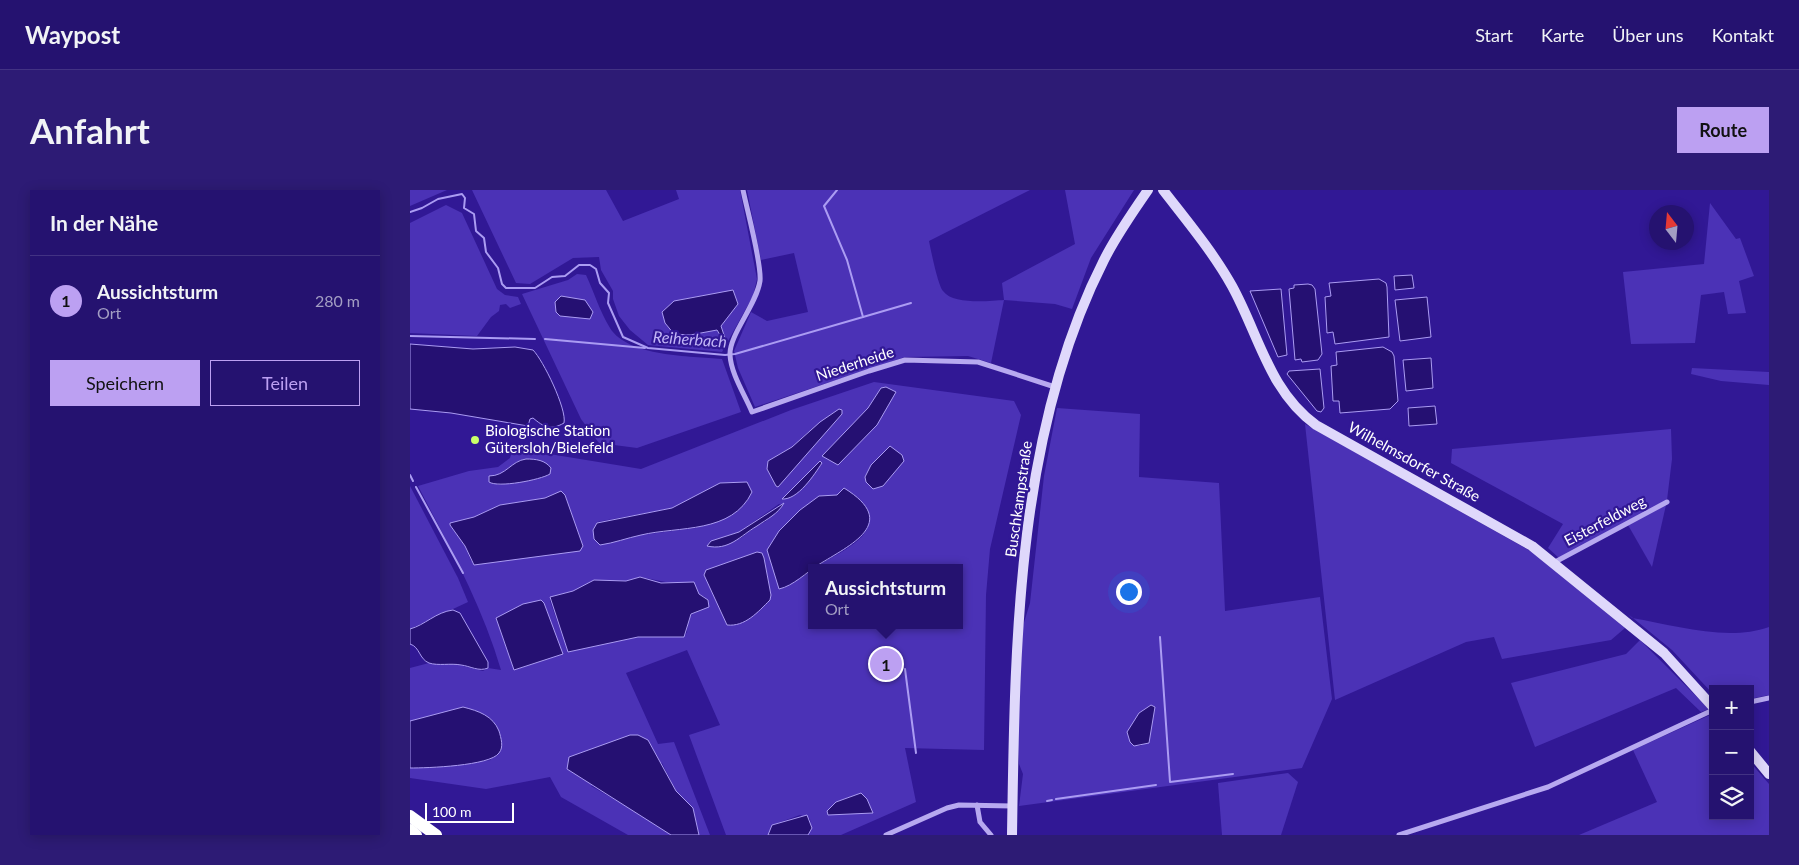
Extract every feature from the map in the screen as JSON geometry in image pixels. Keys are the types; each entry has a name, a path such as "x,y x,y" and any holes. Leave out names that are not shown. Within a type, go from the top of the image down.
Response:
{"highway":[{"path":"410,816 436,835"},
{"path":"410,830 416,835"}],"street":[{"name":"Niederheide","path":"744,190 760,278 757,297 732,343 730,353 731,360 752,412 905,360 978,362 1055,387"},
{"name":"Buschkampstraße","path":"1012,835 1018,638 1025,558 1043,439 1055,387 1074,328 1096,275 1116,238 1148,190"},
{"name":"Wilhelmsdorfer Straße","path":"1163,190 1228,278 1276,381 1302,415 1316,425 1532,546 1555,562 1664,653 1709,704"},
{"name":"Eisterfeldweg","path":"1555,562 1667,502"},
{"path":"1754,701 1769,698"},
{"path":"1399,835 1548,787 1709,711"},
{"path":"1754,757 1769,774"},
{"path":"886,835 947,808 977,805 1012,806"},
{"path":"977,805 980,822 991,835"}],"shaded area":[{"path":"410,190 447,190 410,206"},
{"path":"472,190 606,190 623,221 679,199 676,190 740,190 757,279 753,296 722,352 648,345 630,330 619,316 613,299 613,291 601,270 599,257 573,258 530,284 516,283","holes":["738,304 721,326 722,338 717,330 690,335"]},
{"path":"747,190 1030,190 929,241 939,282 943,291 948,295 972,301 1004,300 991,363 968,356 905,357 755,407 738,368 734,351 751,312 767,321 808,312 794,253 761,260"},
{"path":"1065,190 1134,190 1091,258 1072,309 1055,304 1004,300 1002,283 1075,244"},
{"path":"1710,203 1736,239 1740,238 1754,276 1739,281 1746,313 1728,314 1724,292 1701,295 1695,343 1631,344 1623,272 1704,264"},
{"path":"446,205 462,213 497,289 505,295 518,297 521,304 510,308 506,304 500,305 499,311 491,317 477,336 410,333 410,223"},
{"path":"577,274 586,275 600,309 610,328 619,338 645,350 678,356 722,359 741,412 637,448 599,443 581,419 522,294 568,280"},
{"path":"1412,275 1414,288 1395,290 1394,276"},
{"path":"1379,279 1386,283 1387,287 1389,337 1335,344 1333,332 1327,333 1325,297 1331,296 1329,283"},
{"path":"1294,285 1312,285 1315,289 1322,354 1318,360 1302,362 1301,359 1295,360 1289,289 1294,288"},
{"path":"1281,289 1287,355 1278,357 1250,291"},
{"path":"733,290 738,304 721,326 725,338 722,338 717,330 690,335 674,334 665,323 662,312 674,301"},
{"path":"561,296 585,300 593,312 590,319 560,316 556,312 555,302"},
{"path":"1427,297 1431,337 1400,341 1395,300"},
{"path":"410,344 473,349 515,347 533,350 558,396 564,416 564,423 555,427 547,427 533,418 530,419 528,426 451,413 410,409"},
{"path":"1383,347 1392,352 1394,356 1398,401 1390,409 1340,413 1339,401 1333,401 1331,366 1337,365 1336,352"},
{"path":"1431,358 1433,388 1406,391 1403,360"},
{"path":"1692,368 1769,372 1769,385 1721,381 1691,374"},
{"path":"1320,369 1324,408 1321,412 1317,411 1287,374 1289,371"},
{"path":"874,382 1014,401 1021,415 990,549 986,595 984,750 905,748 916,802 841,835 808,835 811,830 810,819 800,815 772,825 768,835 726,835 689,735 720,725 687,650 626,673 658,744 674,742 710,835 699,835 693,808 676,791 662,763 591,786 664,828 671,835 628,835 561,797 550,777 486,789 410,778 410,768 428,768 491,760 444,713 410,721 410,668 429,663 455,664 483,671 488,668 501,670 475,599 418,486 469,471 498,467 510,458 513,448 641,469 791,410","holes":["881,389 877,425 838,464 823,456 869,408","809,431 776,486 767,469 768,461 792,447","890,446 895,471 883,486 865,477 871,465","521,460 541,460 544,477 498,485 489,476 500,474","820,461 822,463 810,480 789,497 782,499","731,482 747,482 724,519 696,528 641,535 623,540 597,522 672,508","853,494 867,510 869,523 866,531 851,546 821,564 963,564 963,629 808,629 808,572 784,588 819,496","565,495 583,546 471,561 465,546 450,523 474,517 500,505","779,504 783,505 765,522 741,538 707,546 711,541 739,532","757,552 762,553 771,595 770,600 746,621 727,625 704,575","640,577 671,583 705,597 688,620 687,632 684,637 638,637 568,652 550,597 573,591 594,580 626,581","544,603 563,654 514,670 496,618","861,793 867,799 873,813 864,813 836,802"]},
{"path":"886,387 896,392 877,425 838,465 822,456 868,408 881,388"},
{"path":"1435,406 1437,424 1409,426 1408,408"},
{"path":"1057,408 1140,414 1139,477 1219,483 1225,611 1320,597 1332,699 1302,768 1019,806 1023,774 1019,764 1018,745 1022,629 1030,603 1044,476","holes":["1151,705 1155,707 1153,719 1141,746 1134,746 1130,742 1139,713"]},
{"path":"839,409 842,410 842,414 778,487 776,486 767,469 768,461 792,447 820,422"},
{"path":"1305,424 1532,552 1625,628 1611,640 1502,659 1494,637 1466,642 1335,700"},
{"path":"1671,429 1672,459 1667,500 1559,558 1548,548 1563,524 1451,463 1452,449"},
{"path":"890,446 902,455 904,461 883,486 873,489 866,482 865,477 871,465"},
{"path":"526,459 546,463 551,468 550,474 538,479 519,482 494,484 489,482 489,476 500,474 516,462"},
{"path":"820,461 822,463 815,474 800,491 788,498 782,499"},
{"path":"747,482 752,492 743,506 732,515 718,522 688,529 656,532 600,545 594,539 593,530 597,523 672,508 720,483"},
{"path":"410,486 458,578 468,602 410,629"},
{"path":"844,488 861,501 868,512 869,522 864,532 844,549 820,564 808,564 808,572 795,582 779,589 767,550 779,531 800,510 819,496 837,495"},
{"path":"561,491 565,495 583,546 580,551 474,565 465,546 450,525 450,523 474,517 500,505 545,498"},
{"path":"784,503 772,516 734,542 722,546 707,546 711,541 739,532"},
{"path":"1666,505 1652,567 1628,525"},
{"path":"757,552 762,553 764,558 771,595 770,600 756,614 740,624 727,625 704,575 706,570"},
{"path":"640,577 661,583 694,582 699,594 708,600 709,607 691,614 684,637 638,637 568,652 550,597 573,591 594,580 626,581"},
{"path":"541,600 544,603 563,654 514,670 496,618 523,604"},
{"path":"453,610 460,613 488,662 488,668 478,669 457,664 429,663 410,644 410,629 441,613"},
{"path":"1633,618 1718,633 1753,631 1769,627 1769,695 1754,698 1754,685 1709,685 1709,690 1672,650"},
{"path":"1640,640 1709,709 1701,712 1676,688 1535,747 1511,683 1626,654"},
{"path":"1151,705 1155,707 1149,743 1134,746 1130,742 1127,732 1139,713"},
{"path":"463,707 480,712 493,721 501,739 502,745 499,753 484,761 443,767 410,768 410,721"},
{"path":"1709,715 1709,820 1754,820 1754,767 1769,784 1769,835 1579,835 1657,802 1633,750"},
{"path":"630,735 638,735 648,740 676,791 693,808 699,835 671,835 567,769 569,757"},
{"path":"1288,773 1298,782 1281,835 1222,835 1218,783"},
{"path":"861,793 867,799 873,813 828,815 827,811 836,802"},
{"path":"807,815 812,828 808,835 768,835 772,825"}],"waterway":[{"name":"Reiherbach","path":"410,212 438,199 462,194 465,198 464,208 474,214 476,231 484,238 486,252 498,268 502,284 506,288 535,288 552,277 565,276 579,265 590,265 596,269 600,283 609,293 608,303 623,337 648,348 725,355 735,354 863,317 847,260 824,206 837,190"},
{"path":"863,317 911,303"},
{"path":"410,336 535,339"},
{"path":"545,339 645,348"},
{"path":"410,475 413,481"},
{"path":"416,487 463,573"},
{"path":"1160,637 1170,782 1233,774"},
{"path":"905,669 916,753"},
{"path":"1056,799 1156,785"},
{"path":"1047,801 1052,800"}],"place":[{"name":"Biologische Station Gütersloh/Bielefeld","path":"475,440"},
{"name":"Aussichtsturm","path":"886,664"}]}
